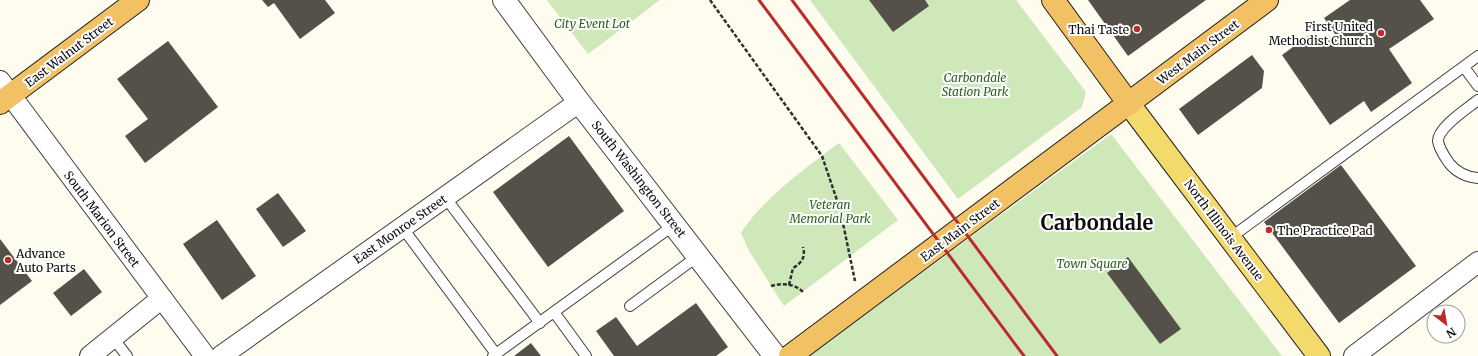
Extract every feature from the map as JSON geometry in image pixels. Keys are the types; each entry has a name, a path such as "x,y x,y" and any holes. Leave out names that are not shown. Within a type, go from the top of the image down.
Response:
{"highway":[{"path":"1053,0 1129,104"},
{"name":"West Main Street","path":"1129,104 1267,0"},
{"name":"East Walnut Street","path":"3,93 131,2"},
{"name":"East Main Street","path":"790,356 1129,104"}],"main road":[{"name":"North Illinois Avenue","path":"1129,104 1319,356"}],"street":[{"name":"South Washington Street","path":"504,0 579,102 775,356"},
{"name":"South Marion Street","path":"3,93 162,298 205,356"},
{"name":"East Monroe Street","path":"220,356 579,102"},
{"path":"1354,356 1478,262"},
{"path":"90,356 162,298"}],"lane":[{"path":"1230,238 1478,56"},
{"path":"1464,67 1478,86"},
{"path":"1478,100 1448,124 1440,133 1438,142 1444,156 1454,169 1466,176 1478,178"},
{"path":"445,197 540,323"},
{"path":"402,227 495,355 674,225"},
{"path":"630,306 698,256"},
{"path":"554,312 586,356"},
{"path":"113,338 127,356"}],"path":[{"path":"710,0 822,156 840,209 850,263"},
{"path":"789,285 792,268 802,261 804,256 803,247"},
{"path":"771,286 789,285 799,288 803,292"}],"green space":[{"name":"City Event Lot","path":"547,0 660,0 588,54"},
{"name":"Carbondale Station Park","path":"810,0 1016,0 1086,92 1082,107 958,199"},
{"name":"Town Square","path":"1111,134 1282,356 809,356"},
{"name":"Veteran Memorial Park","path":"839,143 898,220 784,306 749,251 741,233 761,208 786,184"}],"building":[{"path":"262,0 325,0 335,13 300,39 274,3 268,7"},
{"path":"869,0 925,0 929,6 893,32"},
{"path":"1088,0 1206,0 1128,56"},
{"path":"1350,0 1420,0 1434,19 1389,49 1412,83 1371,112 1364,101 1330,125 1282,55 1308,36 1316,47 1335,34 1324,18"},
{"path":"168,41 218,107 145,163 125,136 148,119 117,79"},
{"path":"1252,55 1264,71 1262,88 1198,135 1179,109"},
{"path":"569,136 624,211 548,267 493,192"},
{"path":"1341,165 1416,266 1339,323 1264,222"},
{"path":"278,193 306,231 283,247 256,209"},
{"path":"217,220 256,276 222,300 183,244"},
{"name":"Advance Auto Parts","path":"0,239 32,281 0,305"},
{"path":"1128,257 1181,329 1160,344 1107,273"},
{"path":"84,269 102,292 71,316 53,293"},
{"path":"696,303 728,347 716,356 614,356 596,331 616,317 637,346"},
{"path":"531,343 541,356 514,356"}],"railway":[{"path":"759,0 1024,356"},
{"path":"792,0 1057,356"}],"place":[{"name":"Thai Taste","path":"1137,29"},
{"name":"First United Methodist Church","path":"1381,33"},
{"name":"The Practice Pad","path":"1269,230"},
{"name":"Advance Auto Parts","path":"8,260"}],"district":[{"name":"Carbondale","path":"1097,222"}]}
